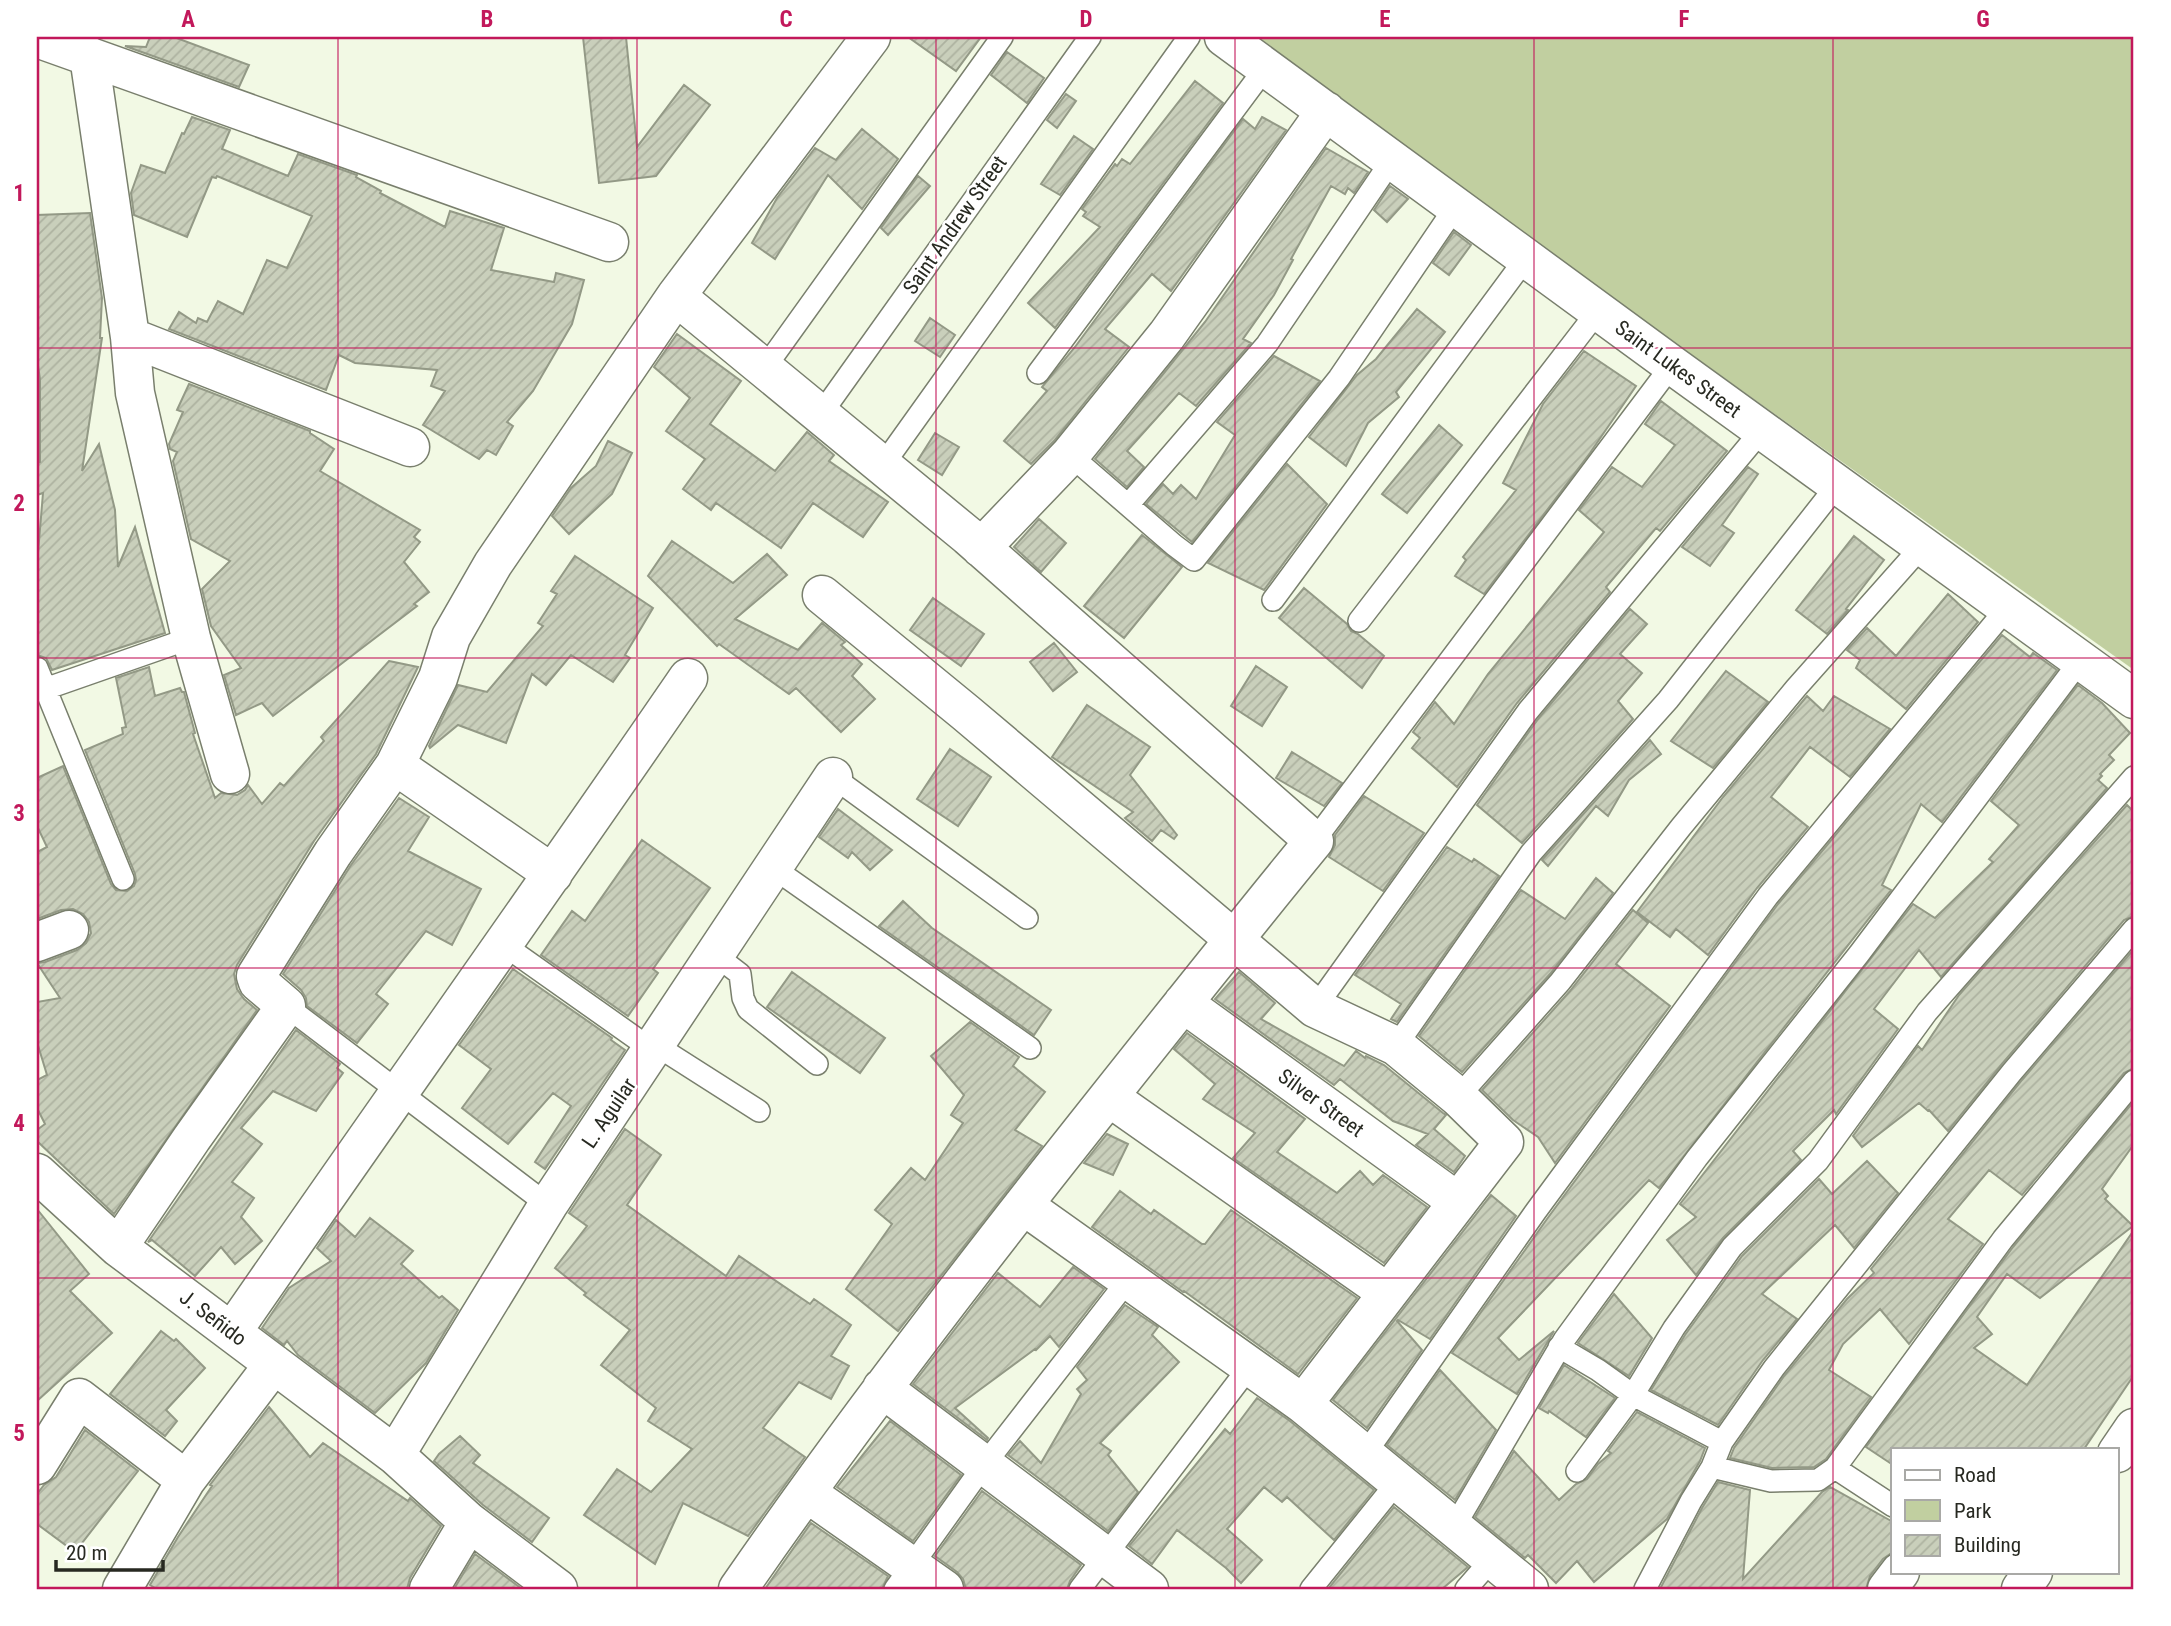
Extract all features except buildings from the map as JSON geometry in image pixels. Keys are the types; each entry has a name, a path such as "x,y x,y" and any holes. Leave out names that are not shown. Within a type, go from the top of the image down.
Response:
{"street":[{"path":"118,1247 286,1006 258,982 256,976 333,853 395,765 438,678 451,637 493,564 676,296 871,37"},
{"name":"Saint Lukes Street","path":"1224,37 2134,699"},
{"path":"37,38 609,242"},
{"path":"89,56 130,337 135,393 191,638 229,774"},
{"path":"981,548 1070,455 1167,335 1326,111"},
{"path":"676,296 981,548 1314,841 1023,1205 882,1388 739,1589"},
{"path":"130,337 410,447"},
{"path":"822,595 1315,1008 1396,1046 1458,1097 1504,1142 1303,1404"},
{"path":"232,1332 398,1091 554,874 688,678"},
{"path":"395,765 554,874"},
{"name":"L. Aguilar","path":"395,1455 548,1205 833,777"},
{"name":"Silver Street","path":"1184,1003 1458,1202"},
{"path":"1109,1097 1388,1293"},
{"name":"J. Señido","path":"37,1173 118,1247 395,1455 469,1522 558,1589"},
{"path":"1023,1205 1303,1404 1529,1589"},
{"path":"122,1589 186,1480 274,1364"},
{"path":"882,1388 1149,1589"},
{"path":"37,1465 79,1398 186,1480"},
{"path":"2118,1452 2134,1429"},
{"path":"807,1493 904,1578 944,1589"},
{"path":"429,1589 469,1522"},
{"path":"1888,1589 1899,1574"},
{"path":"2021,1589 2032,1574"}],"lane":[{"path":"764,369 1002,37"},
{"name":"Saint Andrew Street","path":"821,414 1090,37"},
{"path":"883,466 1189,37"},
{"path":"1038,373 1266,67"},
{"path":"1128,505 1267,344 1392,160"},
{"path":"1070,455 1194,560 1339,378 1456,206"},
{"path":"1273,600 1526,258"},
{"path":"1359,621 1598,311"},
{"path":"1314,841 1672,365"},
{"path":"1315,1008 1528,711 1762,429"},
{"path":"1396,1046 1531,853 1668,700 1838,484"},
{"path":"1458,1097 1560,982 1681,827 1796,688 1923,545"},
{"path":"1365,1454 1536,1211 1768,896 2008,607"},
{"path":"45,689 191,638"},
{"path":"1454,1527 1559,1348 1697,1158 1859,954 2080,661"},
{"path":"37,668 123,879"},
{"path":"833,777 1027,918"},
{"path":"1577,1471 1633,1395 1674,1328 1732,1247 1818,1161 1927,1012 2134,777"},
{"path":"772,867 1030,1048"},
{"path":"1645,1589 1712,1467 1722,1442 1774,1368 2012,1073 2134,929"},
{"path":"504,945 653,1047 760,1111"},
{"path":"714,954 740,974 743,998 748,1009 817,1064"},
{"path":"286,1006 548,1205"},
{"path":"1712,1467 1771,1481 1818,1480 1835,1468 2003,1239 2134,1082"},
{"path":"904,1578 984,1465 1128,1280"},
{"path":"1559,1348 1598,1370 1633,1395 1722,1442"},
{"path":"1080,1589 1250,1366"},
{"path":"1835,1468 1891,1505"},
{"path":"1311,1589 1398,1481"},
{"path":"1466,1589 1493,1558"}],"green space":[{"path":"1246,37 2134,37 2134,670"}]}
